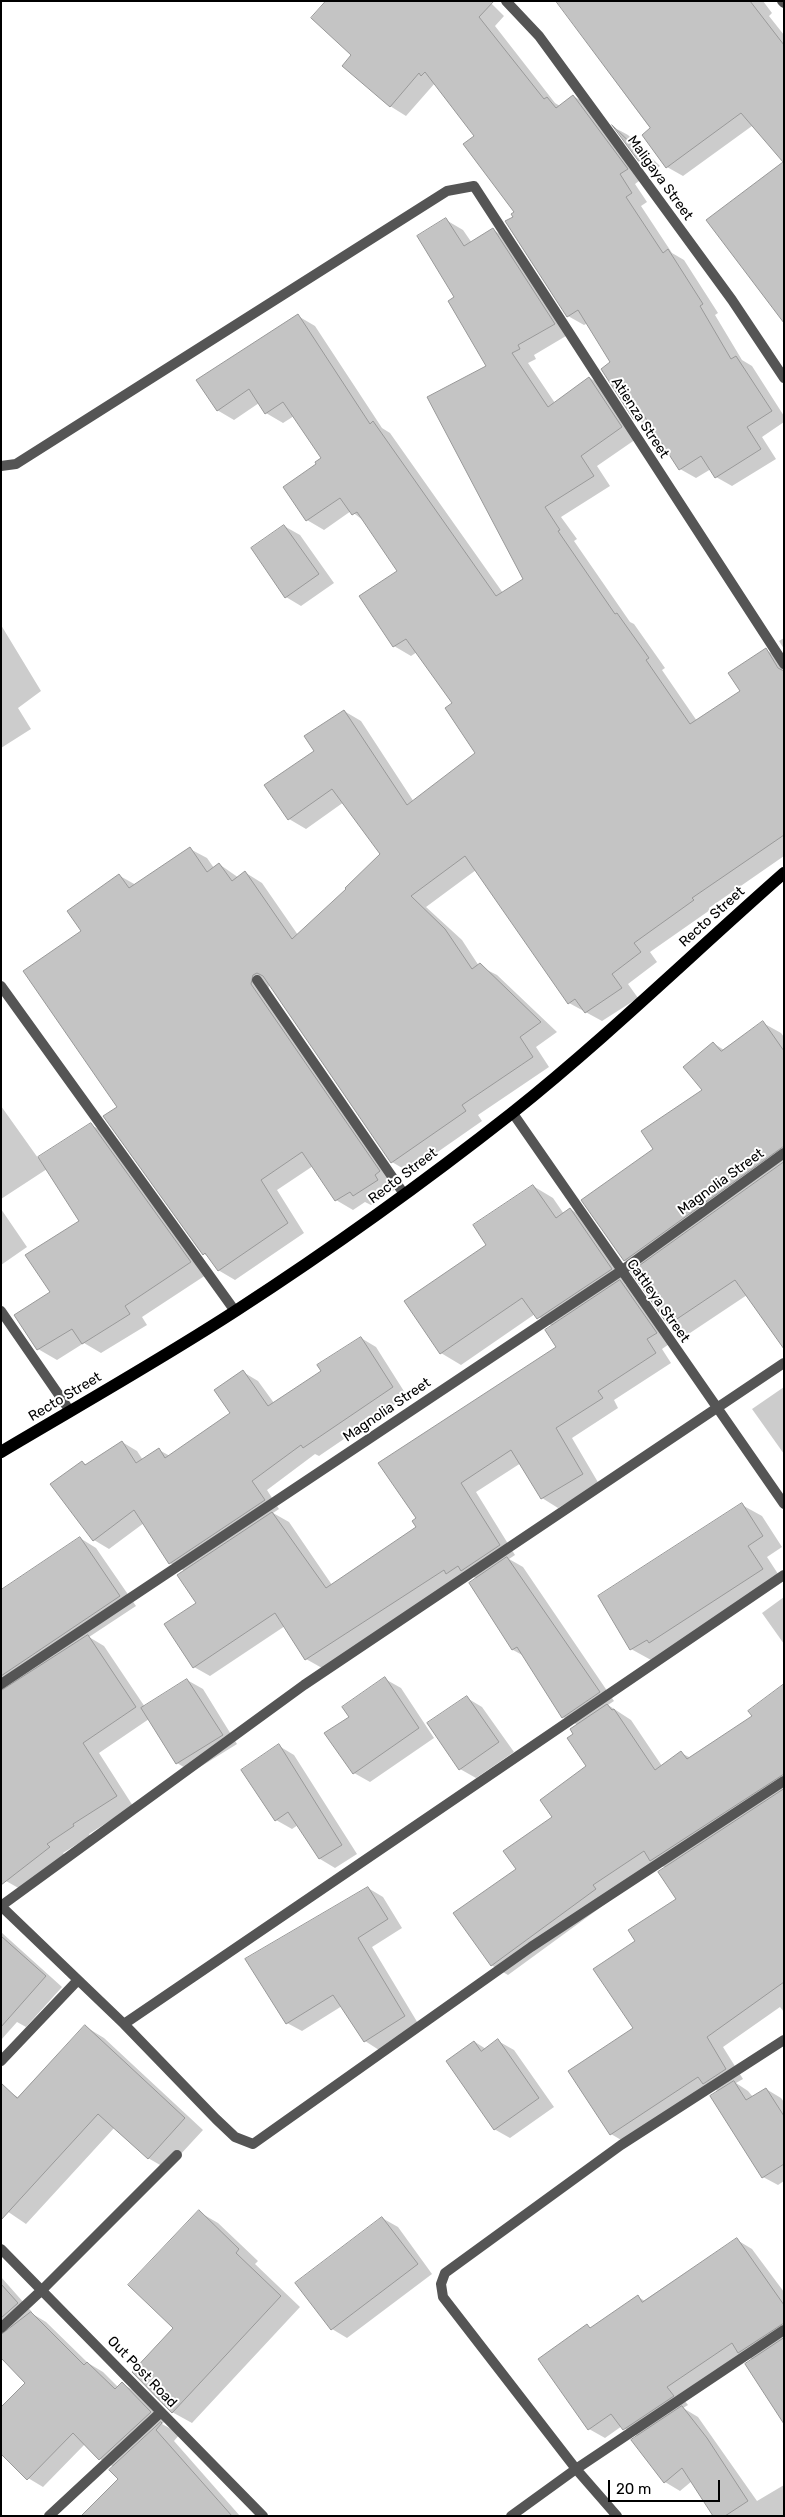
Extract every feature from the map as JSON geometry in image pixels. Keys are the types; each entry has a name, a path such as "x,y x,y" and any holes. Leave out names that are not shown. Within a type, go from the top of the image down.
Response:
{"main road":[{"name":"Recto Street","path":"1,1452 235,1311 342,1240 512,1112 642,1003 722,927 784,873"}],"street":[{"name":"Maligaya Street","path":"506,1 539,36 732,300 784,378"},
{"name":"Atienza Street","path":"1,466 16,464 446,191 474,186 784,664"},
{"path":"257,980 404,1194"},
{"path":"1,986 235,1311"},
{"name":"Cattleya Street","path":"512,1112 784,1504"},
{"name":"Magnolia Street","path":"1,1684 621,1271 784,1153"},
{"path":"1,1310 70,1411"},
{"path":"784,1363 304,1685 1,1906 124,2024 216,2120 235,2137 253,2144 531,1947 784,1781"},
{"path":"124,2024 784,1575"},
{"path":"1,2061 78,1980"},
{"path":"616,2516 576,2469 444,2297 441,2284 445,2273 621,2145 784,2040"},
{"path":"1,2328 43,2289 177,2154"},
{"name":"Out Post Road","path":"1,2249 43,2289 263,2516"},
{"path":"511,2516 576,2469 784,2330"},
{"path":"49,2516 161,2412"}],"building":[{"path":"326,1 494,1 479,17 544,99 547,97 556,108 573,95 628,169 620,174 632,193 626,197 663,253 668,249 703,304 700,306 731,359 736,356 772,411 747,427 761,449 715,478 701,456 679,470 643,414 634,420 601,369 610,362 578,310 567,317 505,221 513,217 511,214 514,212 463,144 474,136 425,72 421,76 419,73 390,107 342,66 351,55 311,18"},
{"path":"556,1 750,1 784,45 784,323 706,220 783,162 741,113 666,168 642,135 650,128"},
{"path":"612,125 645,157 639,161"},
{"path":"446,218 464,246 493,228 555,324 518,345 520,349 512,353 548,407 589,377 622,427 581,456 594,476 545,507 560,530 558,531 615,614 617,613 649,658 646,660 690,724 740,691 728,673 766,648 778,668 784,671 784,835 692,898 694,900 634,943 641,952 612,974 622,988 585,1013 575,999 568,1004 465,856 411,896 445,929 472,969 480,963 541,1022 520,1037 533,1057 462,1105 466,1111 391,1163 263,976 257,973 253,975 251,984 380,1171 375,1175 378,1180 353,1196 350,1192 335,1201 302,1152 261,1180 288,1223 218,1271 205,1253 203,1255 103,1116 117,1107 23,971 81,931 67,911 119,874 129,888 190,847 207,872 219,863 232,881 245,871 292,939 346,889 380,854 332,789 288,820 264,785 314,751 304,736 344,710 407,805 475,753 445,708 452,703 406,639 393,647 359,596 397,571 357,512 352,515 340,498 306,521 283,487 316,464 315,462 321,458 283,402 265,414 249,389 217,411 196,380 298,314 370,424 373,421 496,596 523,579 427,397 486,366 448,301 454,297 417,236"},
{"path":"284,525 319,574 285,598 251,548"},
{"path":"763,1021 784,1051 784,1146 624,1261 581,1200 653,1149 641,1131 702,1090 683,1067 713,1042 721,1051"},
{"path":"91,1123 191,1262 125,1306 130,1314 82,1344 72,1329 37,1350 14,1315 50,1292 25,1255 79,1221 38,1157"},
{"path":"784,1162 784,1349 735,1280 668,1325 631,1272"},
{"path":"533,1185 556,1218 570,1208 612,1269 537,1319 522,1298 440,1354 404,1301 486,1245 473,1225"},
{"path":"620,1280 657,1333 647,1339 656,1353 598,1391 603,1398 556,1428 583,1474 541,1499 511,1450 461,1483 500,1545 461,1571 458,1566 446,1574 444,1570 305,1660 275,1613 193,1668 164,1624 196,1603 177,1575 272,1512 326,1588 416,1527 412,1521 416,1518 378,1463 556,1347 545,1330"},
{"path":"361,1337 393,1387 303,1448 301,1445 252,1481 265,1500 169,1564 134,1510 93,1541 50,1484 82,1461 85,1465 122,1441 136,1463 159,1448 165,1458 230,1413 214,1390 243,1370 268,1406 321,1371 317,1365"},
{"path":"742,1503 763,1536 748,1546 763,1569 649,1643 647,1640 630,1650 598,1596"},
{"path":"80,1537 120,1596 1,1676 1,1590"},
{"path":"507,1557 600,1692 562,1718 517,1647 512,1650 469,1583"},
{"path":"88,1635 136,1707 83,1743 117,1796 73,1824 74,1826 47,1844 50,1847 1,1885 1,1691"},
{"path":"385,1677 419,1728 353,1774 324,1733 349,1717 342,1707"},
{"path":"187,1679 223,1735 176,1764 141,1708"},
{"path":"784,1684 784,1774 650,1861 644,1851 593,1885 596,1889 491,1966 453,1913 516,1869 503,1851 552,1817 540,1800 586,1766 567,1738 573,1734 570,1729 607,1704 612,1710 614,1709 655,1770 681,1751 687,1759 752,1716 748,1711"},
{"path":"467,1696 499,1742 459,1770 427,1723"},
{"path":"279,1744 342,1845 319,1859 288,1812 275,1821 241,1770"},
{"path":"784,1789 784,1982 707,2037 726,2069 703,2084 698,2077 610,2135 568,2071 633,2028 593,1969 635,1941 628,1930 676,1899 658,1872"},
{"path":"368,1887 388,1919 358,1938 405,2016 364,2042 333,1995 286,2024 245,1959"},
{"path":"1,1936 46,1976 1,2027"},
{"path":"85,2025 185,2118 148,2159 98,2114 1,2220 1,2083 17,2098"},
{"path":"498,2039 539,2098 494,2130 446,2061 474,2041 481,2051"},
{"path":"734,2081 746,2100 766,2088 784,2116 784,2164 762,2178 710,2096"},
{"path":"199,2210 239,2249 236,2253 281,2296 172,2413 132,2372 173,2328 128,2285"},
{"path":"382,2217 418,2264 331,2330 295,2283"},
{"path":"737,2238 784,2305 784,2323 738,2353 732,2343 667,2387 674,2396 623,2430 611,2414 588,2430 538,2359 587,2324 590,2328 638,2295 642,2302"},
{"path":"1,2284 18,2303 1,2318"},
{"path":"31,2312 84,2365 87,2362 115,2389 122,2382 151,2412 99,2460 73,2433 27,2480 1,2454 1,2407 25,2383 1,2358 1,2335"},
{"path":"784,2338 784,2424 745,2364"},
{"path":"682,2406 707,2438 748,2501 725,2516 713,2516 682,2468 664,2483 631,2440"},
{"path":"161,2422 156,2430 232,2516 81,2516 118,2479 109,2470"}]}
